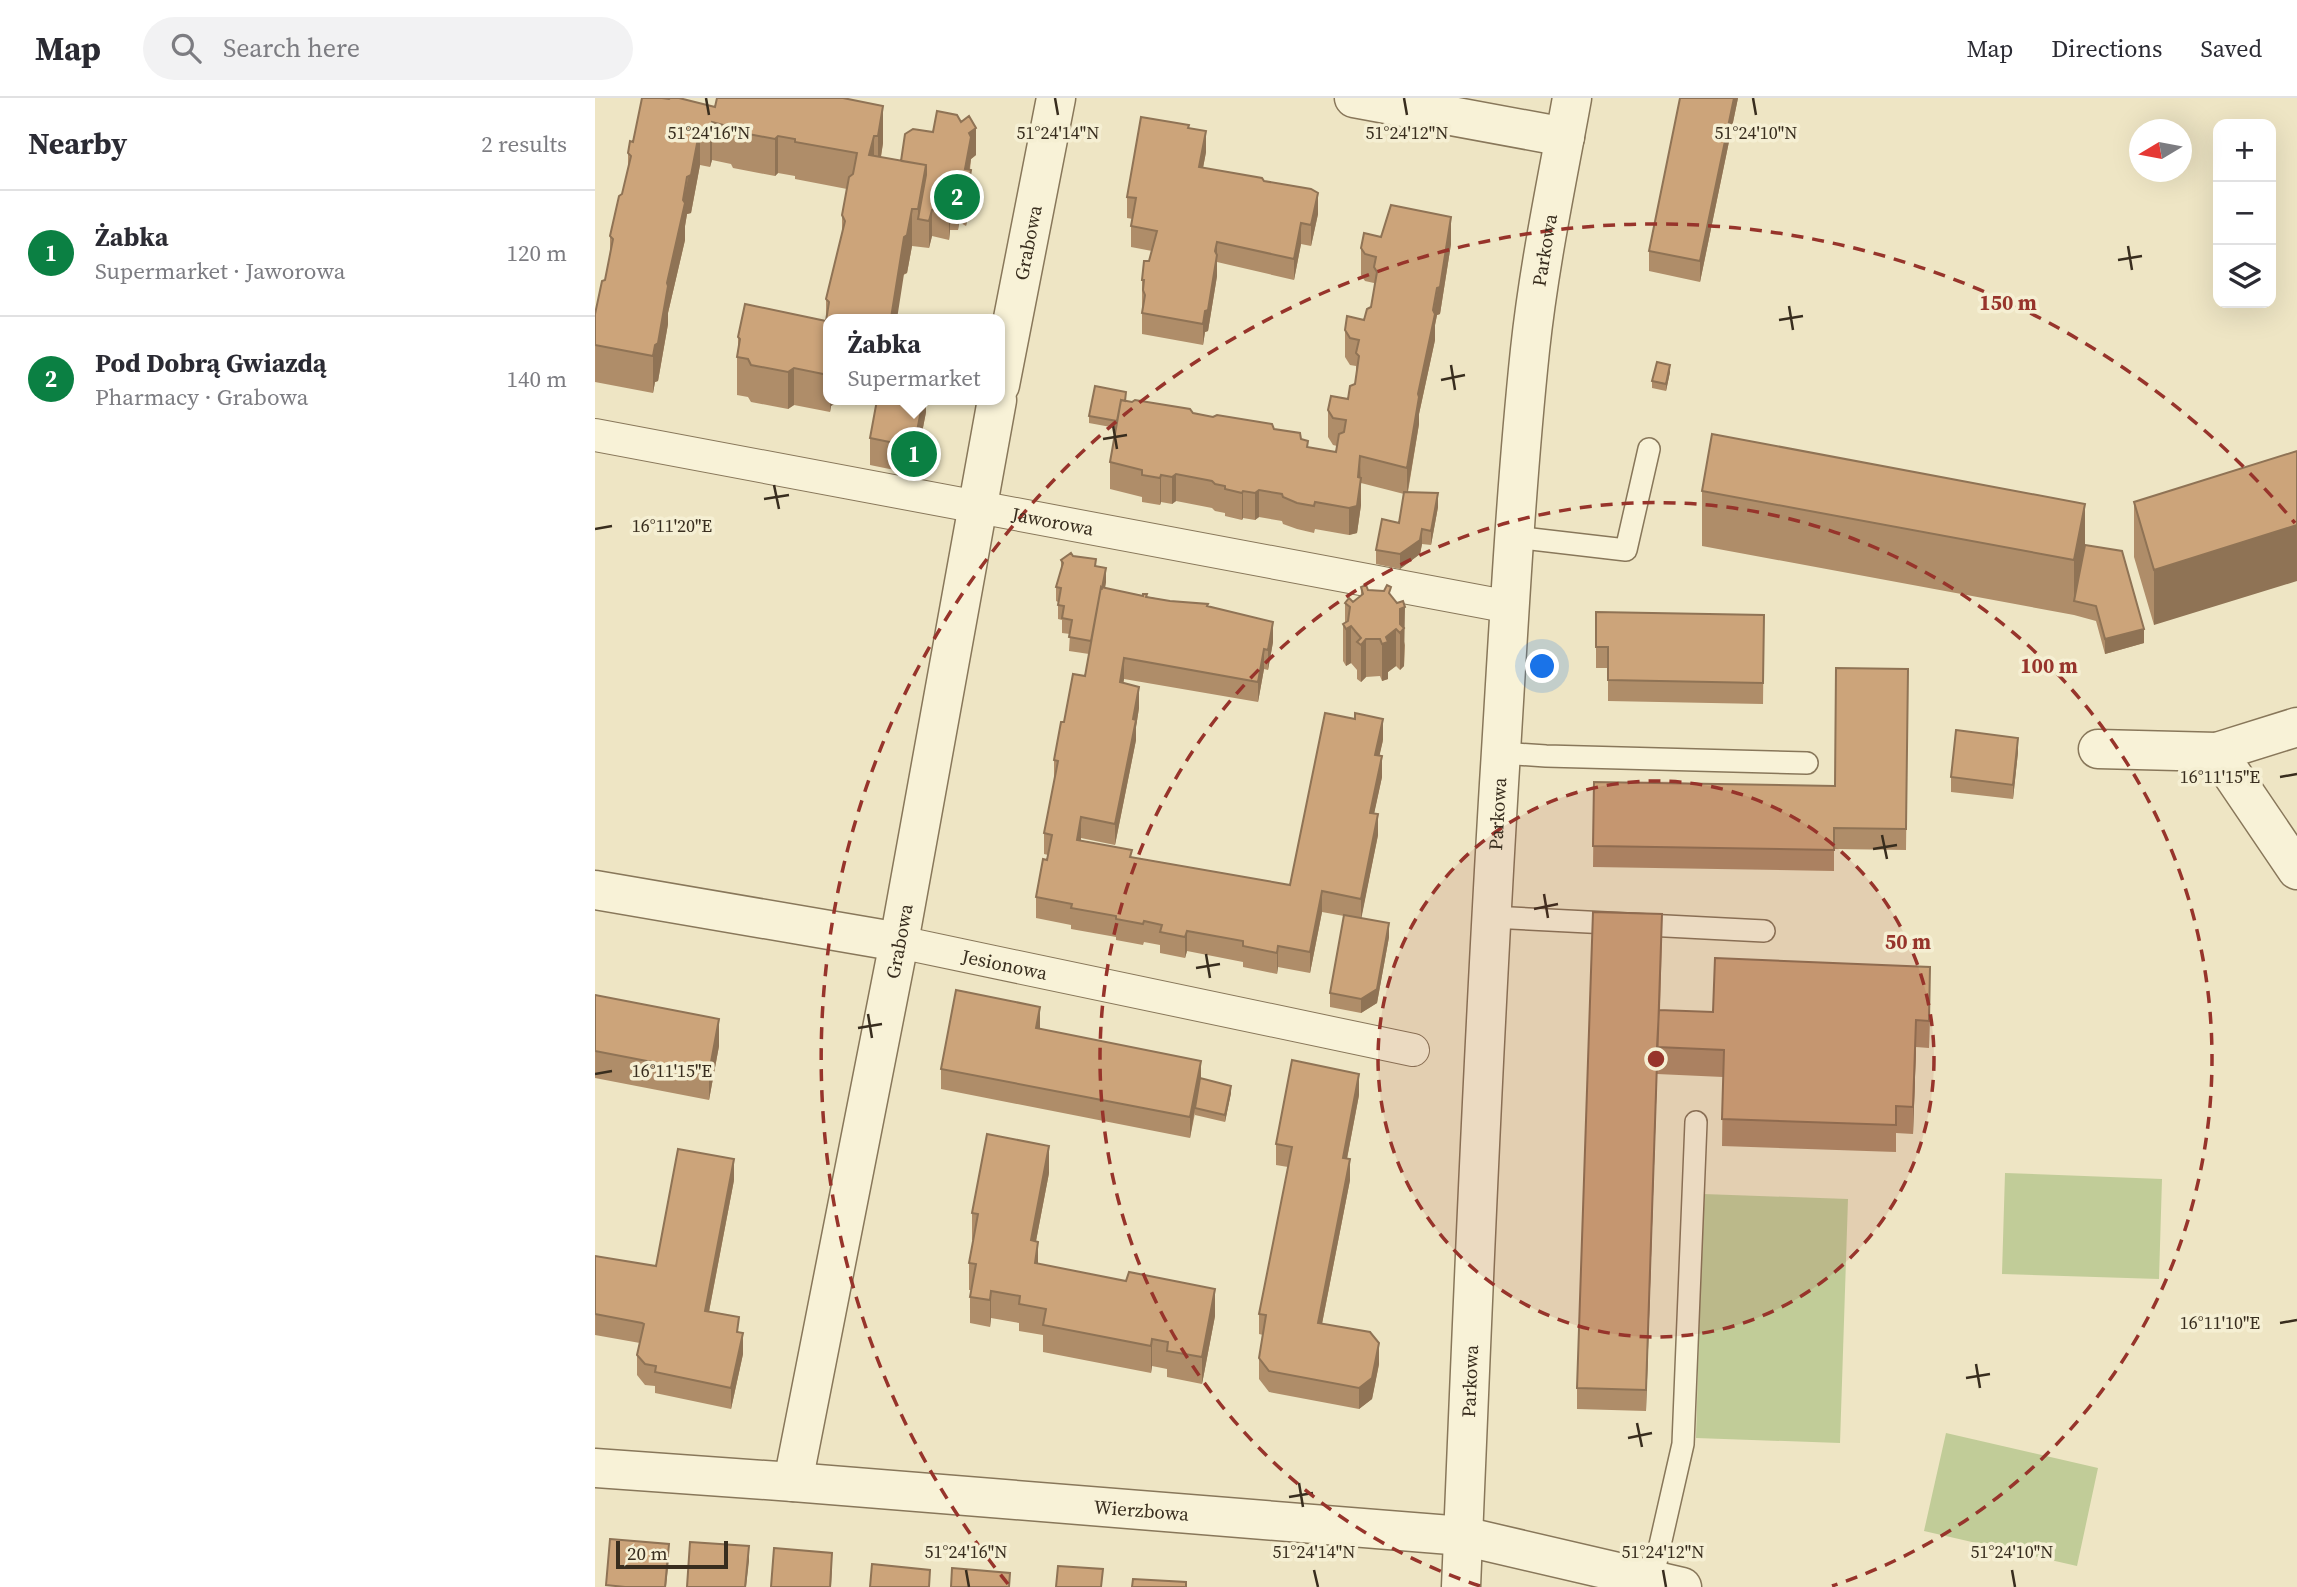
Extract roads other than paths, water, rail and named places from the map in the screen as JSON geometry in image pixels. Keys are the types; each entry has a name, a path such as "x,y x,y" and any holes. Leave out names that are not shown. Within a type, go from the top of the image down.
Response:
{"street":[{"name":"Grabowa","path":"1005,359 1056,98"},
{"name":"Parkowa","path":"1461,1587 1467,1401 1491,916 1515,537 1530,347 1572,98"},
{"path":"1363,99 1565,137"},
{"name":"Grabowa","path":"793,1482 899,942 996,405"},
{"name":"Jaworowa","path":"595,435 1510,607"},
{"path":"2098,749 2217,752 2297,727"},
{"path":"2217,752 2297,870"},
{"name":"Jesionowa","path":"595,890 899,942 1413,1050"},
{"name":"Wierzbowa","path":"595,1468 1463,1536 1667,1584"}],"lane":[{"path":"1515,537 1626,550 1649,449"},
{"path":"1501,753 1556,757 1807,763"},
{"path":"1491,916 1764,931"},
{"path":"1667,1584 1683,1444 1696,1122"}],"place":[{"name":"Pod Dobrą Gwiazdą","path":"957,197"},
{"name":"Żabka","path":"914,454"}]}
